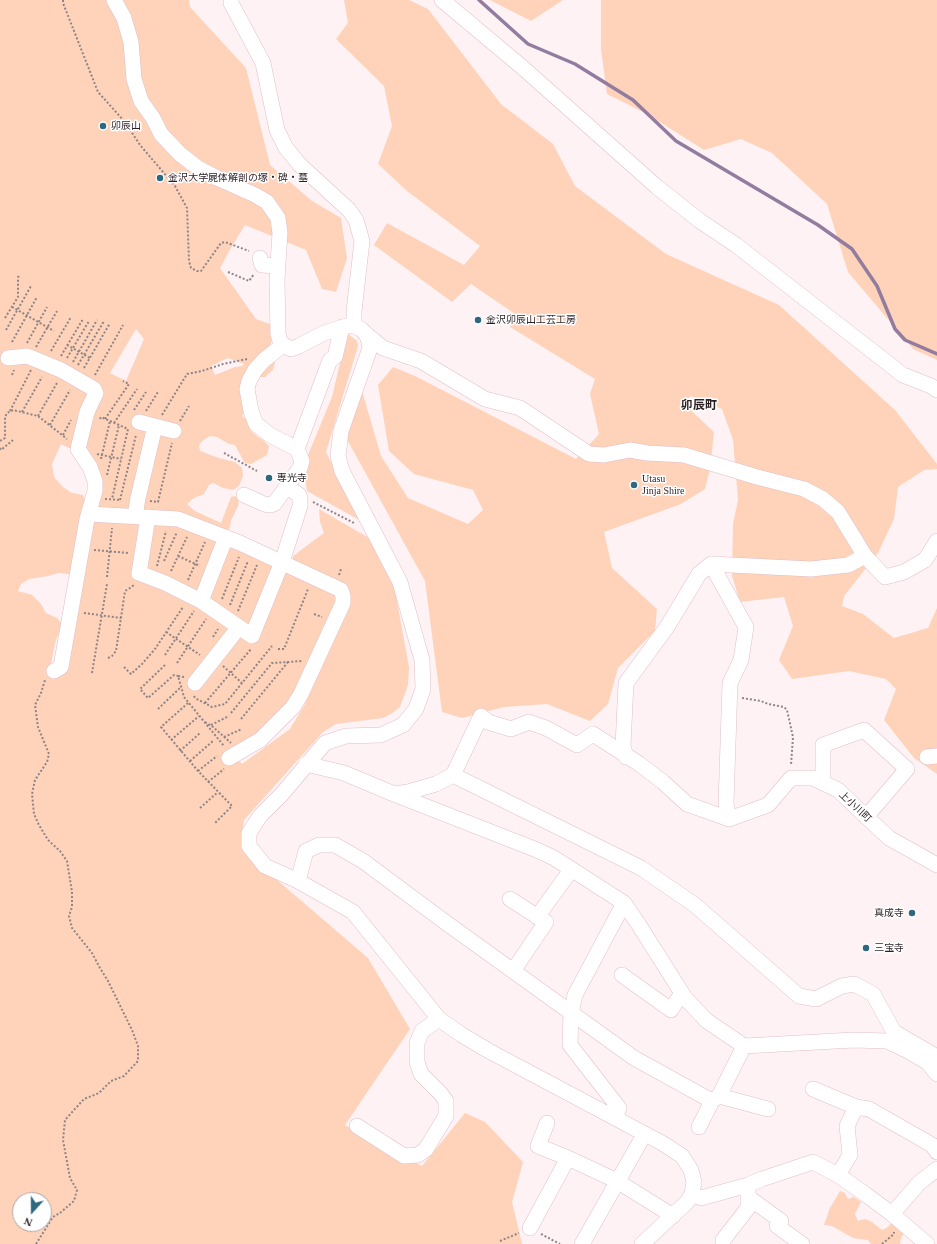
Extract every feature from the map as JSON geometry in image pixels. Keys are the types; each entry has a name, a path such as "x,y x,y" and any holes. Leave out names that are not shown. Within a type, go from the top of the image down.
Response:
{"street":[{"path":"114,0 124,18 131,42 134,79 141,101 153,118 161,134 180,154 198,168 267,202 278,218 280,233 278,266 278,334 283,345 291,349 324,333 354,329 384,348 421,361 485,399 520,408 589,454 604,455 630,450 647,453 684,455 804,490 823,499 838,512 865,556 885,577 904,572 925,560 937,541"},
{"path":"231,0 263,63 278,130 286,148 300,165 349,210 356,220 362,241 354,311 354,329 335,357 330,360 297,449"},
{"path":"442,0 522,67 663,191 700,220 736,245 903,375 931,386 937,390"},
{"path":"256,255 262,265 278,266"},
{"path":"354,329 369,341 370,348 341,431 338,456 342,471 400,582 422,660 423,689 416,709 403,725 381,734 346,736 325,743 282,794 260,816 249,833 249,846 265,866 298,881 353,912 439,1018 462,1035 540,1079 662,1143 682,1156 691,1170 694,1182 692,1194 687,1202 642,1244"},
{"path":"244,494 264,504 274,504 300,468 302,461 297,449 264,432 256,424 251,411 247,389 249,381 255,370 264,360 283,345"},
{"path":"8,358 27,356 94,389 96,393 87,412 78,449 94,464 95,491 82,549 60,667 54,671"},
{"path":"139,422 174,431"},
{"path":"155,426 138,499 142,516 142,555 153,578 198,606 238,619 252,636 282,562 300,506 299,495 287,487"},
{"path":"89,514 178,519 253,549 341,590 343,603 301,694 293,707 260,740 229,760"},
{"path":"198,606 226,538"},
{"path":"626,757 623,746 626,683 667,628 700,574 711,564 812,569 848,565 865,556"},
{"path":"711,564 746,627 741,660 730,683 726,804 729,819"},
{"path":"188,685 212,660 238,619"},
{"path":"394,794 408,792 436,784 453,775 481,716 488,722 511,728 529,722 546,728 577,745 593,734 626,757 638,763 663,782 687,804 729,819 768,805 791,778"},
{"path":"823,783 823,745 864,730 906,770 866,817"},
{"path":"306,764 344,772 394,794 537,850 554,858 624,903 685,998 707,1021 744,1046 854,1040 887,1041 927,1062 937,1074"},
{"path":"453,775 641,868 695,905 800,996 816,999 842,986 854,984 873,994 894,1032 935,1055"},
{"name":"上小川町","path":"791,778 813,778 838,790 889,838 937,865"},
{"path":"298,881 306,852 320,844 335,845 363,861 634,1058 716,1099 768,1109"},
{"path":"537,917 572,870"},
{"path":"510,899 546,922 513,971"},
{"path":"616,1118 620,1108 570,1045 571,1013 575,995 624,903"},
{"path":"622,975 671,1010 682,993"},
{"path":"357,1126 404,1156 418,1155 426,1150 446,1116 446,1101 421,1074 417,1062 417,1043 422,1031 439,1018"},
{"path":"698,1127 716,1099 744,1046"},
{"path":"813,1089 856,1107 868,1109 932,1146 937,1152"},
{"path":"838,1175 850,1155 847,1126 856,1107"},
{"path":"547,1123 538,1146 617,1181 673,1216"},
{"path":"582,1244 640,1142"},
{"path":"530,1228 568,1158"},
{"path":"692,1194 700,1198 748,1191 762,1179 814,1162 838,1175 892,1214 927,1244"},
{"path":"892,1214 919,1183 937,1169"},
{"path":"723,1244 723,1240 748,1208 748,1191"},
{"path":"748,1191 781,1221 777,1226 802,1244"}],"path":[{"path":"63,0 98,92 125,122 140,145 175,186 187,208 189,261 191,268 201,271 221,243 225,242 256,255"},
{"path":"228,272 249,281"},
{"path":"5,318 18,297 19,274"},
{"path":"6,330 31,286"},
{"path":"12,342 37,297"},
{"path":"24,348 47,306"},
{"path":"12,307 54,331"},
{"path":"58,311 33,353 62,373"},
{"path":"62,373 72,317"},
{"path":"50,425 68,345 83,319"},
{"path":"62,373 97,320"},
{"path":"38,416 89,321"},
{"path":"62,373 104,321"},
{"path":"62,373 90,358 110,323"},
{"path":"0,441 4,438 5,417 7,413 62,373 123,325"},
{"path":"68,345 90,358"},
{"path":"155,426 187,374 223,364 270,355"},
{"path":"22,412 42,378"},
{"path":"105,419 129,384 124,381"},
{"path":"114,423 137,389"},
{"path":"120,500 139,422 158,392"},
{"path":"94,496 112,500 138,499 158,502 174,431 188,406"},
{"path":"9,412 13,410 38,416 78,449"},
{"path":"62,435 73,417"},
{"path":"99,424 100,417 128,428 112,500"},
{"path":"94,464 102,455 110,421"},
{"path":"106,477 119,425"},
{"path":"0,448 1,450 13,440"},
{"path":"94,464 92,453 121,459"},
{"path":"224,453 257,470"},
{"path":"316,503 357,524"},
{"path":"107,577 112,524"},
{"path":"164,561 180,526"},
{"path":"153,578 166,531"},
{"path":"108,658 116,651 125,591 137,582 153,578 178,556 187,537"},
{"path":"187,582 207,537"},
{"path":"82,549 142,555"},
{"path":"222,601 253,549"},
{"path":"230,606 253,549"},
{"path":"238,619 253,549"},
{"path":"178,556 212,572"},
{"path":"278,649 284,649 313,577"},
{"path":"92,672 107,584"},
{"path":"124,667 131,674 155,649 185,604"},
{"path":"165,655 198,606"},
{"path":"71,611 121,618"},
{"path":"177,663 207,618"},
{"path":"166,632 212,660 231,673 242,683"},
{"path":"205,703 258,640 252,636"},
{"path":"165,665 140,689 148,698 174,675 186,677 189,689 195,698 212,707 225,704 272,646"},
{"path":"231,713 272,663 288,662 241,719"},
{"path":"36,1244 53,1217 74,1201 77,1190 70,1178 63,1140 65,1120 84,1099 99,1093 111,1082 124,1076 138,1061 138,1046 108,981 92,953 72,928 69,916 72,908 72,892 67,861 60,851 48,840 34,814 32,794 35,780 47,762 49,754 38,727 35,705 41,693 47,674 54,671"},
{"path":"178,676 188,685"},
{"path":"188,685 184,697 202,720 229,760"},
{"path":"158,709 188,685"},
{"path":"730,696 761,701 784,707 787,710 793,737 791,778"},
{"path":"188,703 161,727 170,740 232,806 214,823"},
{"path":"170,740 198,716"},
{"path":"211,725 229,716"},
{"path":"202,720 211,725 230,743 237,740"},
{"path":"224,737 242,729"},
{"path":"180,751 200,733"},
{"path":"190,761 213,741"},
{"path":"198,771 222,752 229,760"},
{"path":"208,782 229,760"},
{"path":"200,808 218,792"},
{"path":"882,1244 904,1224"}],"shaded area":[{"path":"0,0 189,0 190,7 246,68 270,165 312,201 341,218 347,258 336,292 322,289 306,250 245,225 220,268 256,319 275,326 269,351 274,356 275,363 273,370 265,377 256,377 242,416 246,419 251,431 269,446 267,455 251,464 244,462 235,445 229,444 217,437 210,436 202,441 199,446 200,451 235,462 242,468 243,476 239,486 233,490 223,488 213,483 209,485 204,494 194,498 187,504 195,511 221,523 231,497 235,496 239,500 238,506 231,521 228,535 293,562 293,556 324,533 320,522 319,509 369,538 394,585 409,667 408,685 400,707 391,714 383,718 336,724 323,732 244,820 241,849 368,958 410,1029 345,1125 422,1166 465,1113 485,1122 523,1162 512,1202 522,1244 0,1244","holes":["136,329 144,339 126,381 110,373","228,358 244,364 215,375 211,366","61,444 79,453 96,481 87,508 83,495 72,493 63,487 54,477 52,464","59,573 68,574 79,578 57,666 50,669 55,643 62,624 57,618 46,613 41,604 32,595 18,591 21,584 29,579","344,589 350,591 347,607 320,664 305,704 290,729 242,764 228,749 258,738 301,688"]},
{"path":"344,0 409,0 428,9 501,104 553,144 575,186 666,254 779,305 895,410 937,464 937,469 924,470 898,487 894,519 878,553 844,596 842,606 863,614 894,638 928,628 937,608 937,774 914,758 884,720 896,689 886,679 849,671 792,679 779,660 793,626 784,597 740,602 732,576 733,524 738,500 733,440 722,409 691,396 683,403 714,432 710,469 705,489 681,504 604,532 612,568 657,609 655,631 618,668 608,704 590,721 547,704 504,707 462,718 442,712 425,581 344,434 362,391 381,456 408,498 468,524 483,510 473,490 414,474 389,451 378,385 393,367 415,376 576,459 599,434 590,394 595,379 510,327 515,314 471,284 452,302 374,245 387,223 464,265 480,246 407,191 378,164 392,126 384,86 336,39 348,23"},
{"path":"490,0 563,0 531,21"},
{"path":"601,0 937,0 937,360 913,349 848,272 827,204 772,153 741,139 704,150 647,114 607,94 601,49"},
{"path":"347,333 357,341 358,346 326,452 361,521 307,491 303,467 332,397"},
{"path":"840,1191 845,1193 848,1199 854,1197 861,1202 855,1214 858,1221 865,1219 872,1222 882,1230 888,1227 893,1221 905,1232 901,1238 900,1244 871,1244 868,1240 853,1238 832,1226 824,1225 830,1208"}],"waterway":[{"path":"479,0 528,44 575,64 633,100 676,141 818,225 852,249 877,286 895,329 905,340 937,354"}],"place":[{"name":"卯辰山","path":"103,126"},
{"name":"金沢大学屍体解剖の塚・碑・墓","path":"160,178"},
{"name":"金沢卯辰山工芸工房","path":"478,320"},
{"name":"専光寺","path":"269,478"},
{"name":"Utasu Jinja Shire","path":"634,485"},
{"name":"真成寺","path":"912,913"},
{"name":"三宝寺","path":"866,948"}],"district":[{"name":"卯辰町","path":"699,406"}]}
